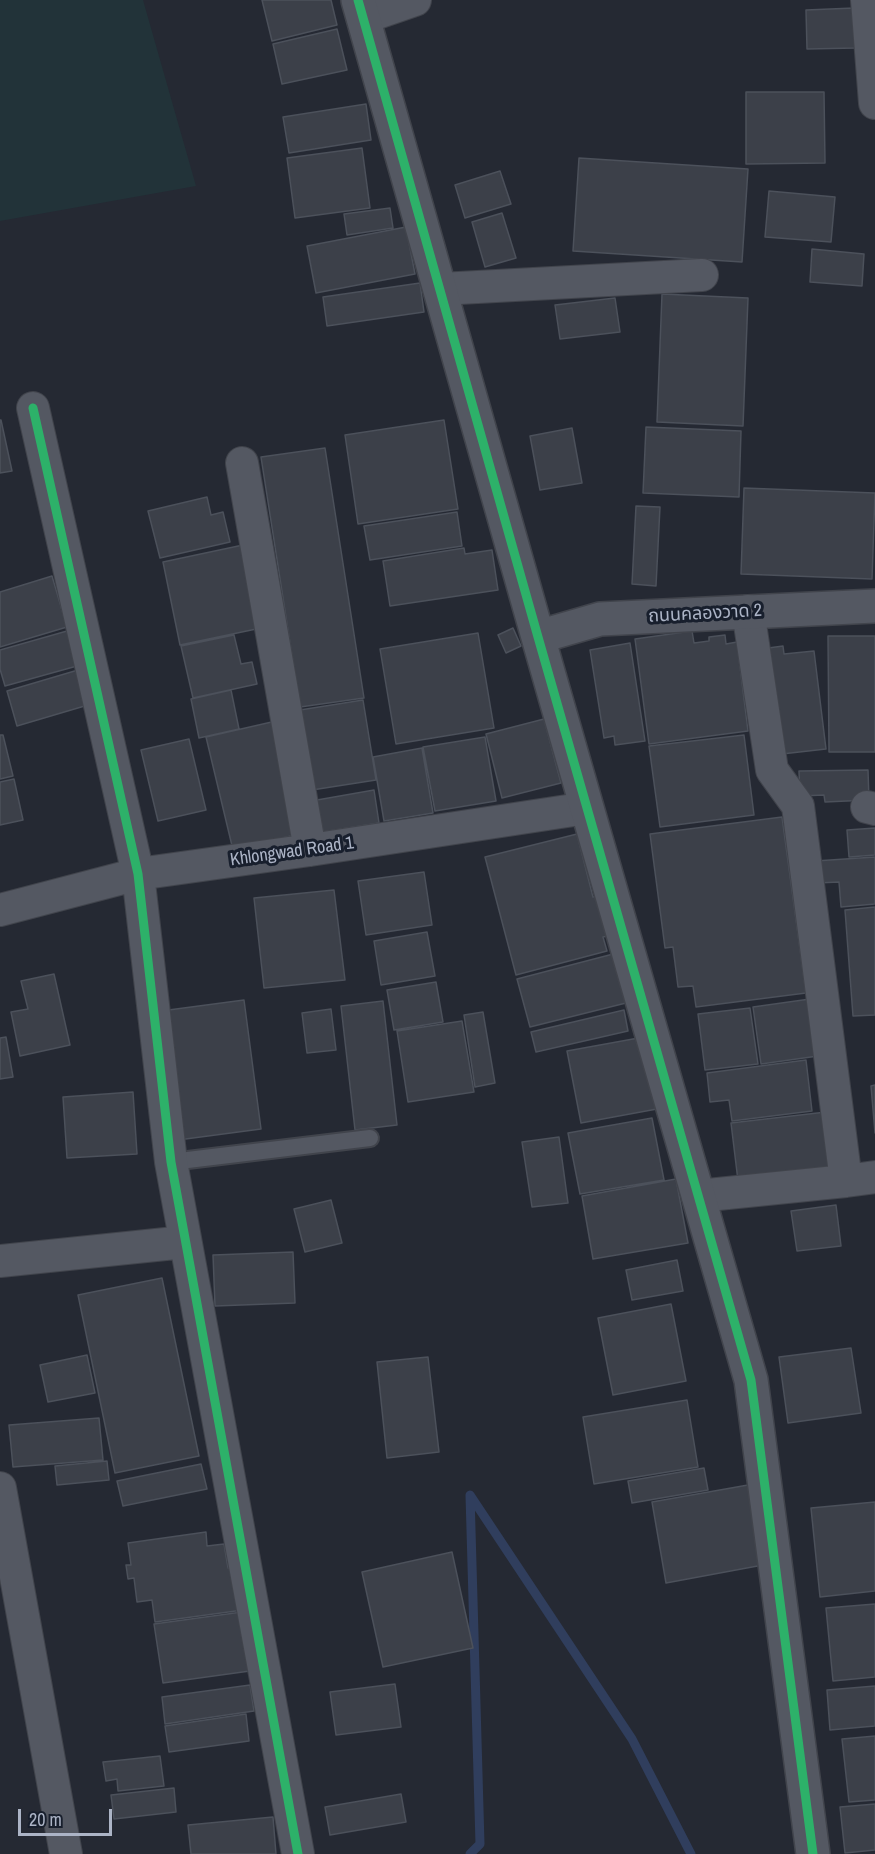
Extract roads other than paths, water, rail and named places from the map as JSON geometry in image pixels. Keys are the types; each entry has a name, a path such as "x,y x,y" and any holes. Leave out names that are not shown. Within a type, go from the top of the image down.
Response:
{"street":[{"path":"415,0 360,9 751,1380 813,1854"},
{"path":"867,0 875,103"},
{"path":"440,290 702,275"},
{"path":"33,408 138,874 171,1162 298,1854"},
{"path":"242,463 310,850"},
{"name":"ถนนคลองวาด 2","path":"538,638 600,620 875,606"},
{"path":"698,1197 860,1179 798,806 772,770 748,611"},
{"name":"Khlongwad Road 1","path":"0,910 138,874 587,808"},
{"path":"0,1261 185,1242"},
{"path":"0,1488 66,1854"}],"lane":[{"path":"171,1162 370,1138"}],"waterway":[{"path":"470,1854 480,1844 470,1495 632,1739 691,1854"}]}
